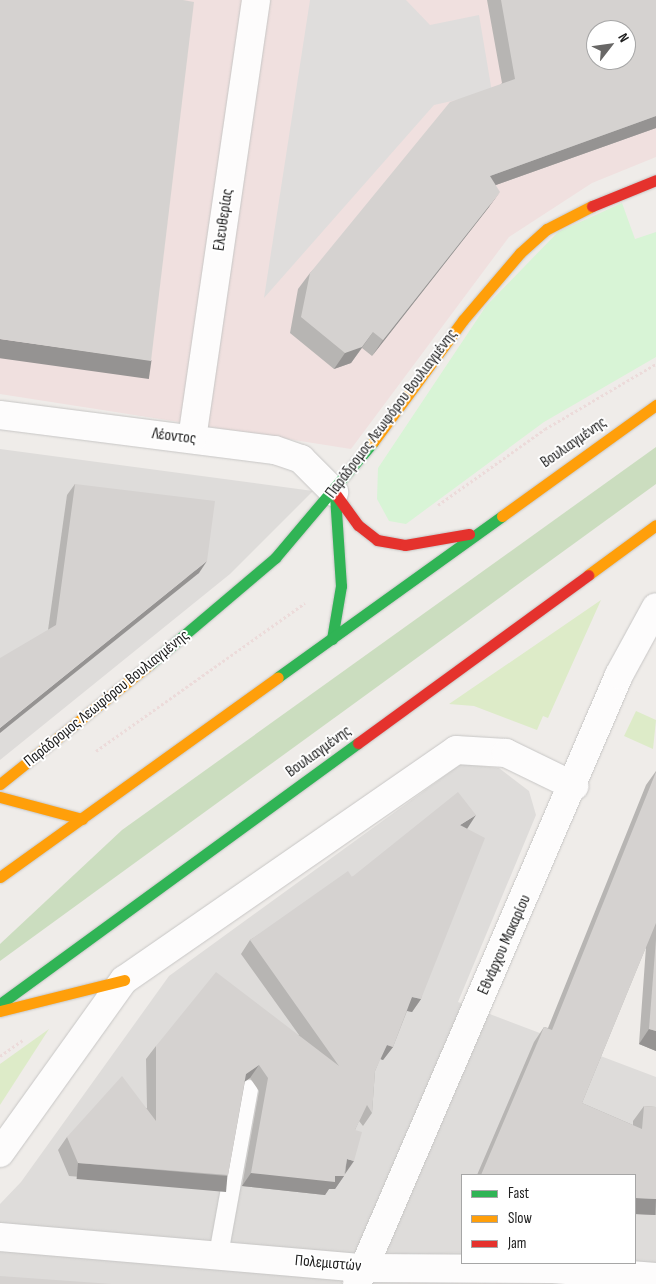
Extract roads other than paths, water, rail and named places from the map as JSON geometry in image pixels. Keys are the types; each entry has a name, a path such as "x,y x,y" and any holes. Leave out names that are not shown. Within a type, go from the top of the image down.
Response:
{"main road":[{"name":"Παράδρομος Λεωφόρου Βουλιαγμένης","path":"0,784 267,565 334,492 463,320 520,253 547,229 583,209 656,180"},
{"name":"Βουλιαγμένης","path":"0,877 656,405"},
{"path":"334,492 358,525 377,540 405,545 475,534"},
{"path":"332,639 341,586 340,527 334,492"},
{"name":"Βουλιαγμένης","path":"0,1004 656,525"},
{"path":"0,797 82,819"},
{"path":"0,1011 124,980"}],"street":[{"name":"Ελευθερίας","path":"192,439 256,0"},
{"name":"Λέοντος","path":"0,416 192,439 290,454 313,468 334,492"},
{"name":"Εθνάρχου Μακαρίου","path":"360,1276 574,786 619,675 656,607"},
{"path":"0,1153 124,980 456,750 506,753 574,786"},
{"name":"Πολεμιστών","path":"0,1237 218,1254 360,1276 656,1277"}],"lane":[{"path":"218,1254 248,1089"}]}
